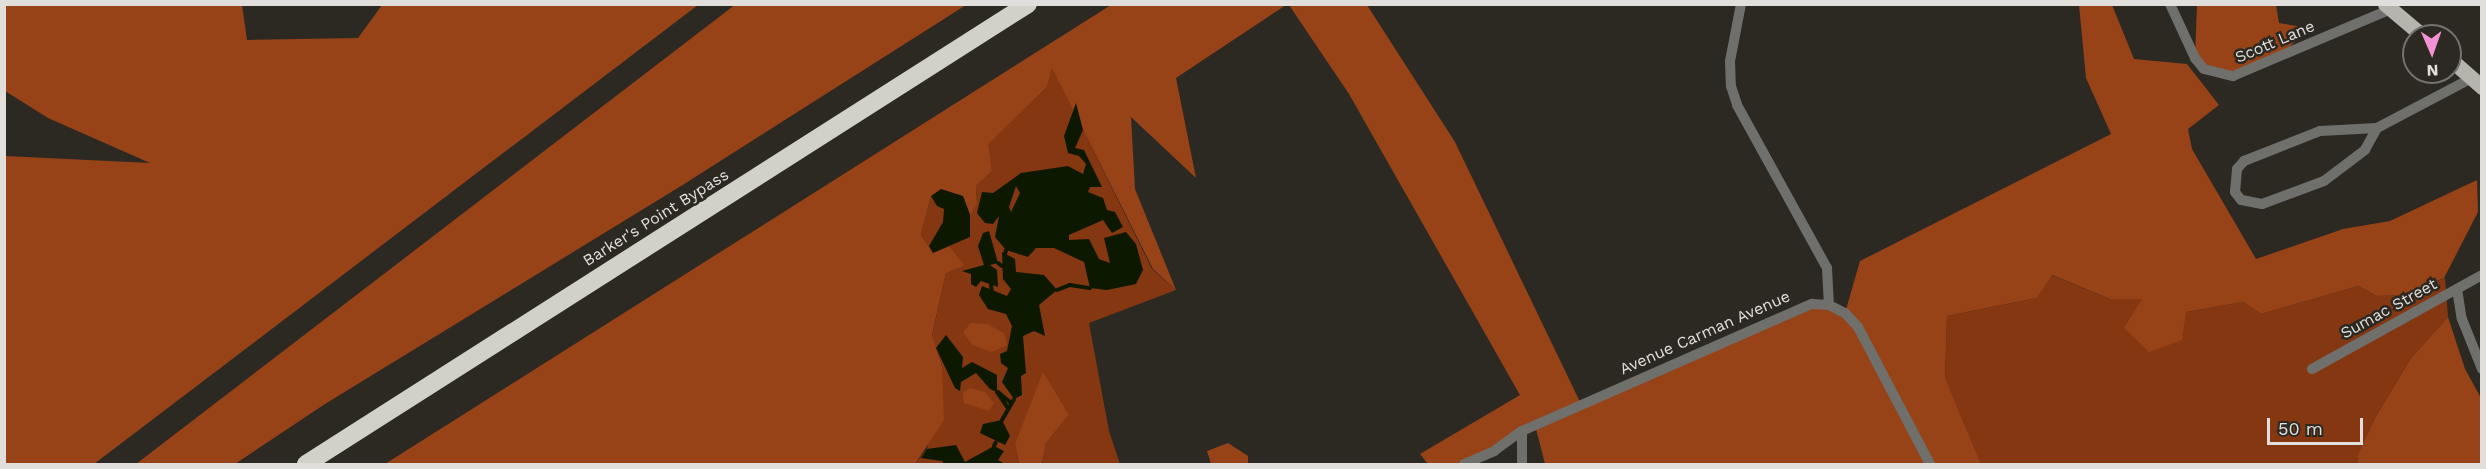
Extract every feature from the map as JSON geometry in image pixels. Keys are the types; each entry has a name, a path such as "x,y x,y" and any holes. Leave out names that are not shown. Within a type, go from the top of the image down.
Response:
{"highway":[{"name":"Barker's Point Bypass","path":"306,465 1028,4"}],"main road":[{"path":"2387,6 2409,24"},
{"path":"2462,69 2477,82"}],"street":[{"path":"1741,4 1730,61 1731,86 1737,105 1827,268 1829,305 1845,313 1858,327 1930,465"},
{"name":"Scott Lane","path":"2170,4 2195,58 2204,69 2233,76 2387,6"},
{"path":"2377,128 2365,150 2324,181 2262,204 2241,200 2235,192 2237,169 2244,162 2320,131 2377,128 2477,82"},
{"name":"Sumac Street","path":"2312,369 2481,275"},
{"path":"2457,289 2462,320 2481,369"},
{"name":"Avenue Carman Avenue","path":"1464,465 1494,451 1522,431 1796,309 1812,304 1829,305"},
{"path":"1522,431 1522,465"}],"shaded area":[{"path":"5,4 242,5 247,40 358,38 382,5 698,5 94,464 5,464 5,156 150,163 48,118 5,91"},
{"path":"736,4 966,5 681,186 325,404 235,464 136,464"},
{"path":"1111,5 1286,5 1176,78 1196,178 1131,117 1135,189 1176,290 1153,269 1052,68 1047,87 988,144 992,171 976,186 977,204 970,215 963,196 931,196 921,235 933,253 949,246 964,265 946,273 932,335 942,366 944,420 915,464 385,464"},
{"path":"1289,5 1367,5 1455,142 1581,404 1812,304 1845,313 1860,261 2111,134 2086,78 2079,5 2112,5 2134,59 2187,64 2219,105 2188,129 2192,149 2256,259 2343,229 2390,221 2477,180 2478,212 2444,278 2402,295 2377,296 2358,286 2261,314 2243,302 2186,312 2182,340 2149,352 2124,328 2142,299 2110,299 2052,275 2037,298 1947,316 1945,377 1981,464 1545,464 1535,425 1464,464 1428,464 1420,454 1520,395 1349,94"},
{"path":"2197,5 2276,5 2279,23 2309,28 2278,58 2218,75 2195,58"},
{"path":"1052,67 1152,269 1176,290 1089,323 1109,431 1120,464 1042,464 1046,443 1069,415 1015,444 1019,464 915,464 927,449 942,366 932,336 946,273 921,235 931,196 963,196 969,214 977,204 976,186 992,171 987,144 1047,87"},
{"path":"1076,103 1083,130 1075,148 1084,150 1102,187 1090,187 1088,192 1103,198 1107,210 1115,212 1123,227 1112,233 1103,220 1069,235 1069,240 1089,239 1099,259 1110,263 1104,238 1126,232 1136,244 1143,270 1136,284 1107,290 1090,288 1084,262 1054,248 1036,248 1028,257 1006,250 995,237 999,216 993,224 985,223 977,213 982,192 993,193 1021,173 1068,166 1083,174 1086,164 1079,156 1068,153 1064,136","holes":["1016,186 1020,193 1011,212 1009,207"]},
{"path":"941,189 963,196 970,215 970,237 933,253 929,246 943,222 944,209 937,206 931,196"},
{"path":"989,231 998,263 990,265 997,270 998,287 981,281 976,287 971,284 971,274 962,271 984,265 978,246 983,233"},
{"path":"1002,252 1015,259 1016,272 1044,275 1057,290 1039,305 1045,336 1034,331 1023,336 1026,373 1021,376 1022,395 1014,399 1002,382 1008,368 1001,363 1000,354 1007,351 1012,326 1006,314 988,309 979,295 982,286 1007,296 1011,289 1003,279"},
{"path":"2051,275 2110,299 2143,299 2186,312 2243,302 2261,314 2358,286 2377,296 2402,295 2445,278 2448,317 2411,358 2375,418 2357,456 2358,464 1981,464 1945,377 1947,316 2037,298"},
{"path":"2448,317 2465,369 2481,398 2481,464 2358,464 2357,456 2375,418 2411,358"},
{"path":"971,323 987,324 1004,333 1007,345 992,352 972,345 963,332"},
{"path":"946,335 963,357 962,368 972,362 997,375 997,392 990,389 976,373 961,382 960,391 955,388 936,348"},
{"path":"1043,372 1069,415 1046,443 1042,464 1019,464 1015,444"},
{"path":"970,388 985,392 994,403 989,411 964,403 963,393"},
{"path":"1002,420 1010,436 1005,445 980,433 983,424"},
{"path":"1228,443 1248,456 1248,464 1211,464 1207,451"},
{"path":"956,445 965,462 994,446 1004,451 998,460 1005,464 944,464 942,461 921,458 927,449"}],"waterway":[{"path":"1005,254 1006,250"},
{"path":"998,263 1002,266"},
{"path":"991,285 992,293"},
{"path":"1057,290 1070,285 1090,288"},
{"path":"997,392 1007,407"},
{"path":"998,392 1011,403"},
{"path":"1002,420 1014,399"},
{"path":"994,446 996,442"}]}
